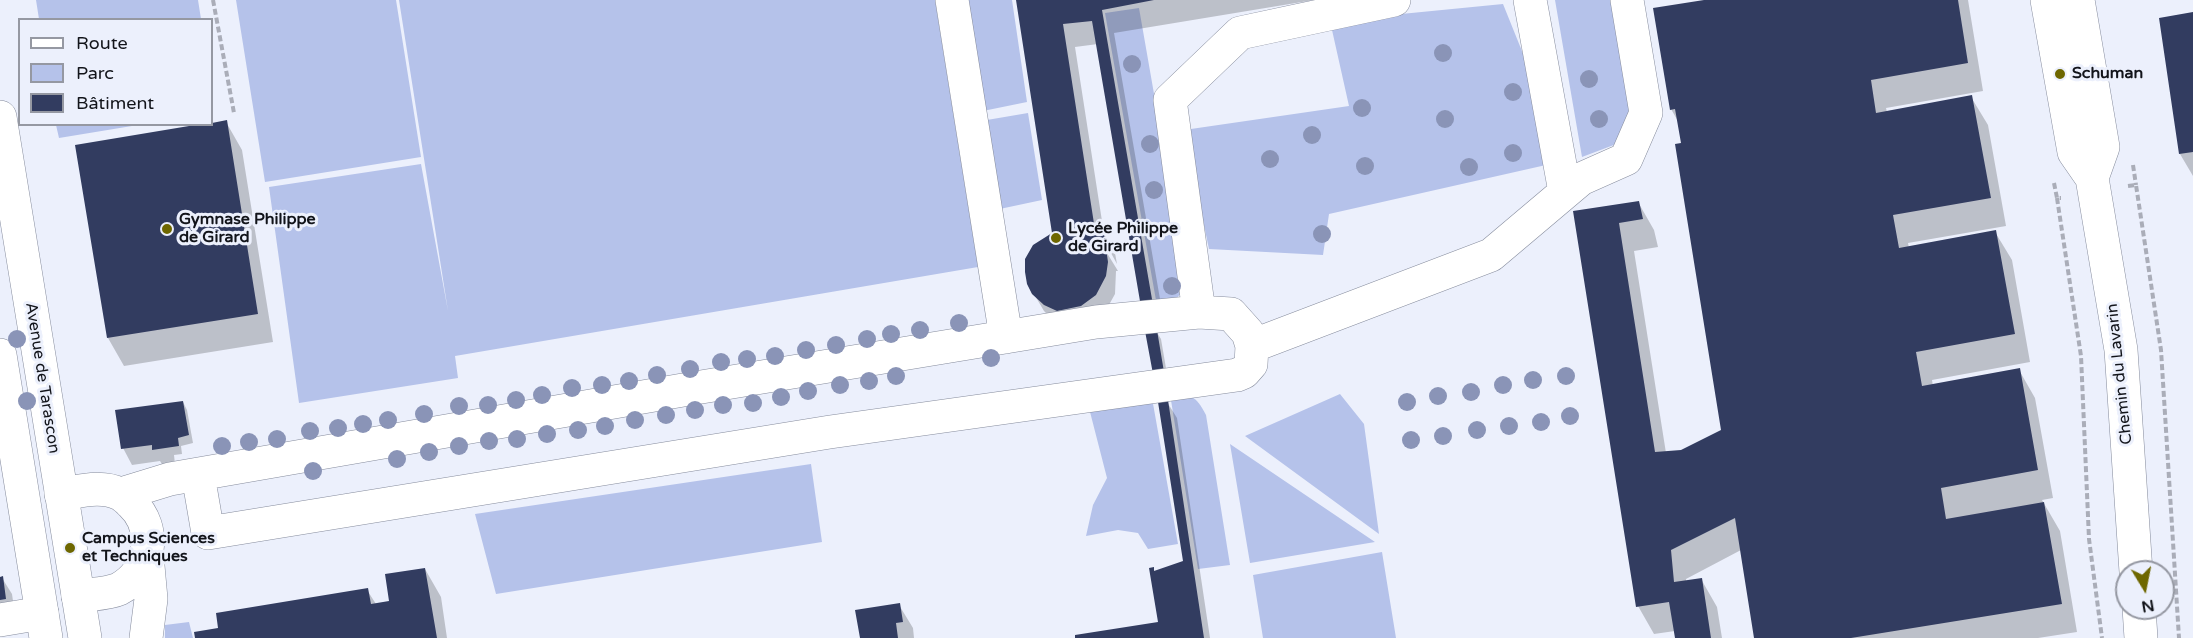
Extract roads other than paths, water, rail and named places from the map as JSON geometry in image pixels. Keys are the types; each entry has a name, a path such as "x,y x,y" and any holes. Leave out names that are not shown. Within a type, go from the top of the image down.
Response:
{"street":[{"path":"952,0 1006,337"},
{"path":"1199,312 1170,100 1240,33 1394,0"},
{"path":"1530,0 1565,192"},
{"path":"1252,346 1491,255 1581,179 1626,159 1646,113 1627,0"},
{"name":"Chemin du Lavarin","path":"2047,0 2074,152 2092,178 2121,350 2135,560"},
{"name":"Chemin du Lavarin","path":"2079,0 2103,147 2092,178"},
{"name":"Avenue de Tarascon","path":"0,117 85,638"},
{"path":"121,495 170,479 671,392 1096,322 1199,312 1231,314 1244,327 1252,346 1251,364 1244,372 1237,375 830,432 208,532 198,475"},
{"path":"0,355 44,626 0,620"},
{"path":"61,495 98,489 121,495 139,510 148,531 147,555 151,599 146,638"},
{"path":"78,596 117,590 136,576 147,555"},
{"path":"2140,620 2141,638"}],"place":[{"name":"Schuman","path":"2060,74"},
{"name":"Gymnase Philippe de Girard","path":"167,229"},
{"name":"Lycée Philippe de Girard","path":"1056,238"},
{"name":"Campus Sciences et Techniques","path":"70,548"}]}
